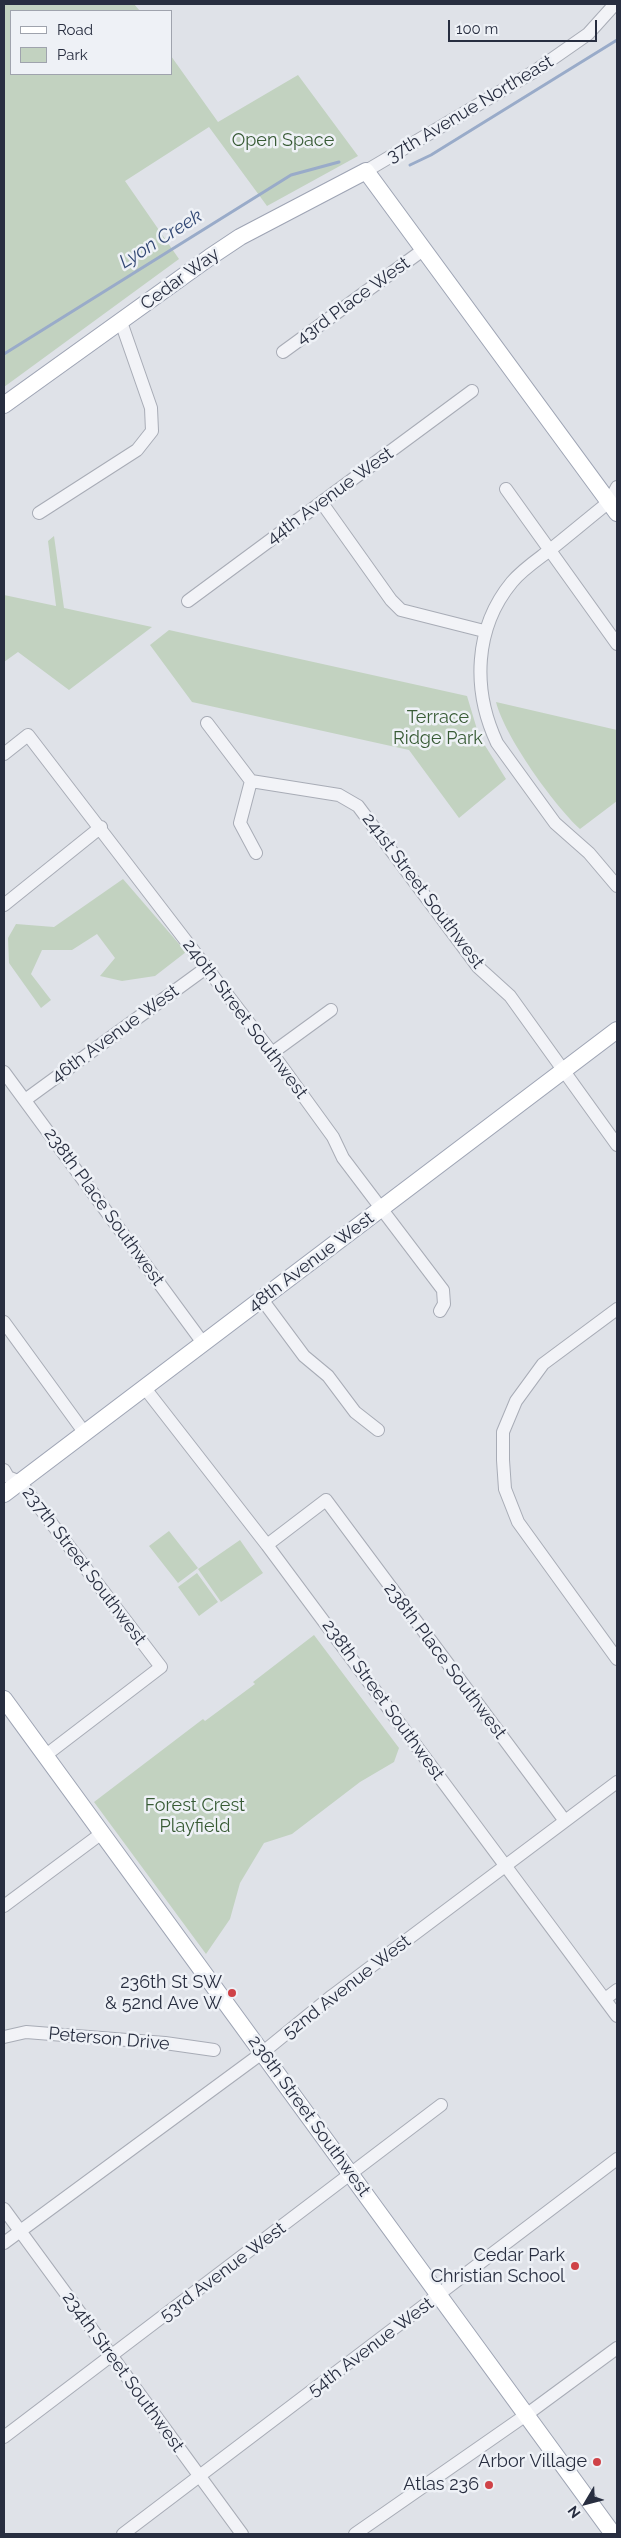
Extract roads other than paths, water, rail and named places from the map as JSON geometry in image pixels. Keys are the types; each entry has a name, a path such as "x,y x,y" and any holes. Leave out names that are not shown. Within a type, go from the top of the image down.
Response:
{"main road":[{"path":"366,171 423,250 615,501"},
{"name":"Cedar Way","path":"4,405 240,237 366,171"},
{"name":"48th Avenue West","path":"4,1494 617,1030"},
{"name":"236th Street Southwest","path":"4,1699 613,2534"}],"street":[{"name":"37th Avenue Northeast","path":"366,171 535,72 588,34 615,4"},
{"name":"43rd Place West","path":"283,352 423,250"},
{"path":"39,513 137,450 152,431 149,400 121,322"},
{"name":"44th Avenue West","path":"188,600 472,391"},
{"path":"506,489 617,644"},
{"path":"615,501 528,566 512,582 484,631 480,663 481,695 490,728 497,743 554,823 589,853 617,886"},
{"path":"322,503 391,600 402,610 484,631"},
{"path":"207,723 251,781 240,823 256,853"},
{"name":"240th Street Southwest","path":"4,754 28,736 100,827 272,1053 333,1136 343,1158 443,1290 444,1304 440,1311"},
{"name":"241st Street Southwest","path":"251,781 339,795 358,806 478,966 510,996 617,1145"},
{"path":"4,905 100,827"},
{"name":"46th Avenue West","path":"24,1100 206,968"},
{"path":"272,1053 331,1010"},
{"name":"238th Place Southwest","path":"4,1072 203,1343"},
{"path":"261,1298 304,1356 328,1376 355,1412 378,1430"},
{"path":"617,1309 543,1364 516,1401 503,1432 505,1489 518,1522 617,1659"},
{"path":"4,1322 84,1432"},
{"name":"238th Street Southwest","path":"144,1387 267,1545 617,2016"},
{"name":"237th Street Southwest","path":"4,1470 8,1477 20,1482 160,1667 46,1755"},
{"name":"238th Place Southwest","path":"267,1545 326,1500 564,1821"},
{"name":"52nd Avenue West","path":"4,2243 262,2053 332,1996 617,1782"},
{"path":"4,1906 102,1833"},
{"path":"605,1999 617,1990"},
{"name":"Peterson Drive","path":"4,2037 26,2032 165,2043 214,2050"},
{"name":"53rd Avenue West","path":"4,2437 441,2105"},
{"name":"54th Avenue West","path":"124,2534 617,2159"},
{"name":"234th Street Southwest","path":"4,2209 242,2534"},
{"path":"355,2534 526,2415 617,2348"}],"waterway":[{"name":"Lyon Creek","path":"410,165 431,155 617,40"},
{"name":"Lyon Creek","path":"4,354 291,175 339,162"}],"place":[{"name":"236th St SW & 52nd Ave W","path":"232,1993"},
{"name":"Cedar Park Christian School","path":"575,2266"},
{"name":"Arbor Village","path":"597,2462"},
{"name":"Atlas 236","path":"489,2485"}],"park label":[{"name":"Open Space","path":"283,141"},
{"name":"Terrace Ridge Park","path":"438,728"},
{"name":"Forest Crest Playfield","path":"195,1816"}]}
